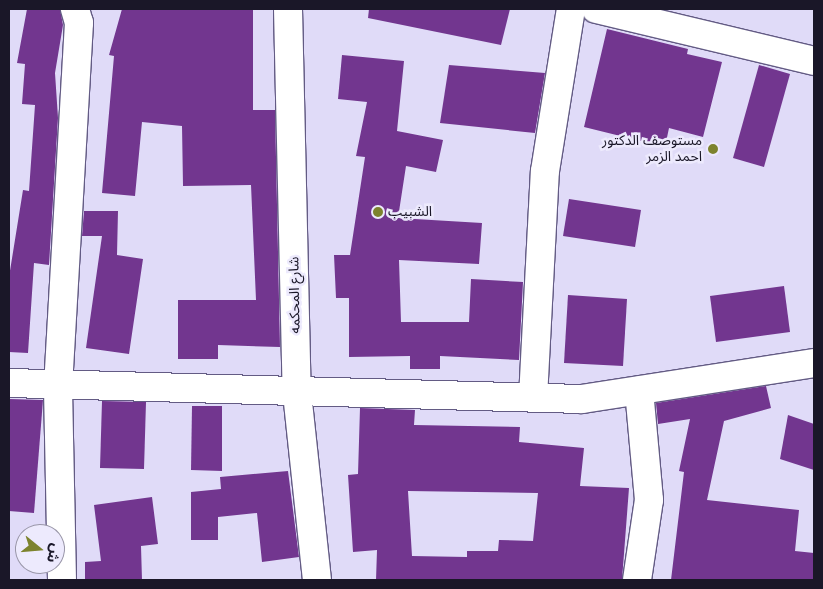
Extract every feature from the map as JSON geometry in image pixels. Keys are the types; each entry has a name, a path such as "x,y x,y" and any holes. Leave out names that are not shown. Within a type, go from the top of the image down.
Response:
{"street":[{"path":"62,580 58,387 79,23 75,9"},
{"name":"شارع المحكمه","path":"288,9 297,393 317,580"},
{"path":"533,398 545,171 571,9"},
{"path":"596,9 814,61"},
{"path":"9,383 58,387 582,399 814,363"},
{"path":"637,580 649,500 639,390"}],"building":[{"path":"27,9 60,9 63,25 55,73 58,118 49,265 34,263 28,353 9,352 9,277 23,190 29,191 35,105 22,104 25,64 17,63"},
{"path":"122,9 253,9 253,110 275,110 280,347 218,345 218,359 178,359 178,300 256,300 251,185 183,186 182,126 142,122 135,196 102,193 114,56 109,55"},
{"path":"369,9 510,9 501,45 368,18"},
{"path":"607,29 688,49 687,54 722,62 703,137 669,128 665,147 584,127"},
{"path":"342,55 404,61 397,131 443,140 436,172 406,166 398,218 482,223 479,264 399,260 401,322 469,322 471,279 523,282 519,360 440,356 440,369 410,369 410,356 349,357 349,298 336,298 334,255 350,255 365,157 356,156 367,102 338,99"},
{"path":"449,65 545,73 535,133 440,123"},
{"path":"759,65 790,74 764,167 733,158"},
{"path":"569,199 641,210 635,247 563,236"},
{"path":"84,211 118,211 117,255 143,259 129,354 86,348 102,236 82,236"},
{"path":"784,286 790,332 716,342 710,296"},
{"path":"568,295 627,299 623,366 564,363"},
{"path":"766,386 771,408 724,421 707,500 799,510 795,551 814,553 814,580 671,580 684,472 679,471 690,419 658,424 656,403"},
{"path":"9,399 43,400 34,513 9,511"},
{"path":"102,401 146,402 144,469 100,468"},
{"path":"192,406 222,406 222,471 191,470"},
{"path":"360,408 415,410 414,425 520,427 519,442 584,448 580,486 629,488 622,580 376,580 377,550 353,552 348,475 358,474","holes":["408,491 538,493 533,541 499,540 498,551 467,551 467,557 412,556"]},
{"path":"788,415 814,424 814,470 780,459"},
{"path":"288,471 299,557 262,562 257,513 218,517 218,540 191,540 191,492 221,489 220,477"},
{"path":"152,497 158,544 141,546 142,580 85,580 85,562 101,561 94,505"}],"place":[{"name":"مستوصف الدكتور احمد الزمر","path":"713,149"},
{"name":"الشبيب","path":"378,212"}]}
